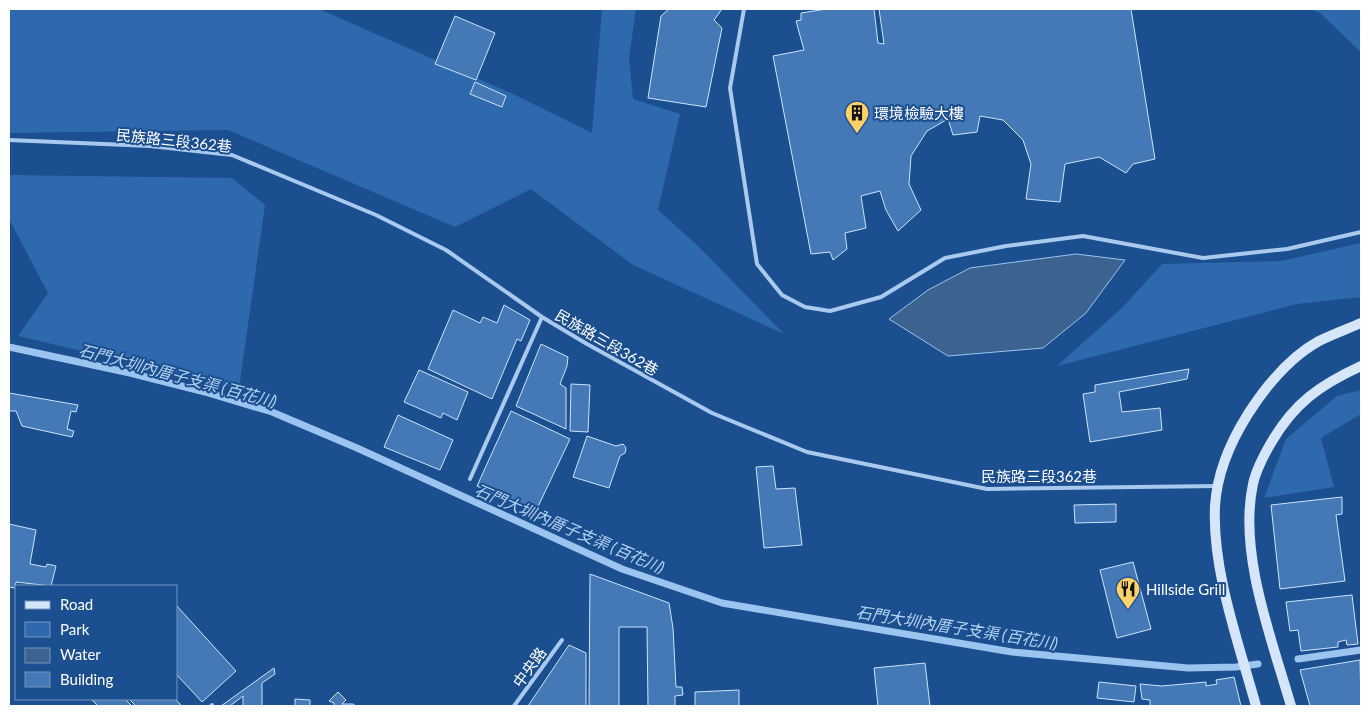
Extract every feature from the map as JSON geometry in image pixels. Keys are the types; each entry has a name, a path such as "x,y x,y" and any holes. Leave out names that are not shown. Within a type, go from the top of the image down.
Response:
{"main road":[{"path":"1256,706 1220,566 1216,518 1219,486 1230,446 1261,395 1287,366 1318,342 1361,323"},
{"path":"1291,706 1263,605 1253,557 1249,516 1253,484 1276,436 1298,404 1340,376 1361,366"}],"lane":[{"path":"744,9 730,88 757,264 782,295 805,307 830,311 881,297 945,258 1006,246 1083,236 1203,258 1288,249 1361,232"},
{"name":"民族路三段362巷","path":"9,140 150,146 232,155 376,215 446,250 542,317 712,413 807,452 987,489 1219,486"},
{"path":"470,479 542,317"},
{"name":"中央路","path":"514,706 562,640"}],"green space":[{"path":"9,9 319,9 513,94 592,133 602,9 636,9 629,58 633,99 680,114 658,210 698,246 784,334 633,265 531,189 455,227 228,130 9,133"},
{"path":"1310,9 1361,9 1361,52 1320,13"},
{"path":"9,175 232,178 265,205 239,388 18,336 48,293 9,219"},
{"path":"1361,243 1361,297 1297,304 1057,366 1123,307 1162,264 1281,261"},
{"path":"1361,390 1361,414 1321,438 1334,487 1264,498 1286,439 1337,396"}],"water":[{"path":"1076,254 1125,260 1086,313 1043,348 948,356 889,319 928,290 970,268"}],"building":[{"path":"669,9 722,9 714,20 722,28 706,107 648,98 661,16"},
{"name":"環境檢驗大樓","path":"827,9 874,9 878,43 884,44 879,9 1131,9 1155,159 1133,164 1126,173 1099,157 1065,164 1060,202 1026,199 1031,164 1023,140 1003,120 980,116 977,132 953,135 948,119 927,131 911,156 909,184 921,210 898,231 886,210 880,191 861,196 866,228 845,233 847,249 833,260 830,252 811,254 773,56 804,50 796,21 801,20 801,13"},
{"path":"455,16 495,33 476,80 435,64"},
{"path":"475,82 506,96 502,107 470,94"},
{"path":"504,305 530,320 521,341 517,339 492,399 428,369 453,310 480,323 483,317 497,323"},
{"path":"541,344 568,357 567,366 560,384 566,388 566,429 516,406"},
{"path":"1189,369 1187,379 1119,392 1122,412 1160,408 1162,430 1090,442 1083,394 1095,392 1095,385"},
{"path":"419,370 468,392 457,420 443,413 441,418 404,402"},
{"path":"571,384 590,385 588,432 570,431"},
{"path":"9,393 78,405 76,412 71,411 67,429 74,431 72,437 22,426 16,411 9,411"},
{"path":"511,411 570,439 535,513 477,486"},
{"path":"398,415 453,440 440,470 384,447"},
{"path":"587,436 616,446 623,444 626,448 625,453 620,456 609,488 573,477"},
{"path":"773,466 776,489 795,488 802,545 764,548 756,467"},
{"path":"1342,497 1342,514 1336,515 1345,581 1280,589 1271,505"},
{"path":"1116,504 1116,522 1075,523 1074,505"},
{"path":"9,524 36,530 30,564 46,567 47,564 56,566 51,585 16,582 15,588 9,587"},
{"name":"Hillside Grill","path":"1133,562 1151,629 1117,638 1100,570"},
{"path":"590,574 669,603 673,628 676,687 682,687 683,695 675,696 675,706 648,706 647,627 619,627 619,706 589,706"},
{"path":"1352,595 1358,644 1347,645 1346,640 1338,642 1338,647 1301,651 1298,630 1290,631 1286,602"},
{"path":"178,607 236,671 202,702 178,676"},
{"path":"569,645 586,653 586,706 528,706"},
{"path":"1360,660 1361,706 1310,706 1300,670"},
{"path":"925,663 930,706 878,706 874,668"},
{"path":"274,668 275,674 262,683 262,706 243,706 243,696 230,706 221,706"},
{"path":"1234,677 1241,706 1150,706 1150,700 1142,699 1140,684 1162,686 1206,682 1206,686 1217,684 1216,680"},
{"path":"1099,682 1136,686 1134,702 1097,698"},
{"path":"739,690 739,706 695,706 695,692"},
{"path":"338,692 346,700 342,704 353,704 356,706 334,706 334,703 329,701"},
{"path":"295,699 310,700 310,706 295,706"},
{"path":"92,700 126,700 132,706 98,706"},
{"path":"130,700 176,700 182,706 136,706"}],"waterway":[{"name":"石門大圳內厝子支渠 (百花川)","path":"9,347 130,373 205,392 272,412 357,448 622,569 722,603 1012,652 1188,668 1236,667 1258,664"},
{"name":"石門大圳內厝子支渠 (百花川)","path":"1298,659 1361,650"}],"place":[{"name":"環境檢驗大樓","path":"857,134"},
{"name":"Hillside Grill","path":"1128,610"}]}
